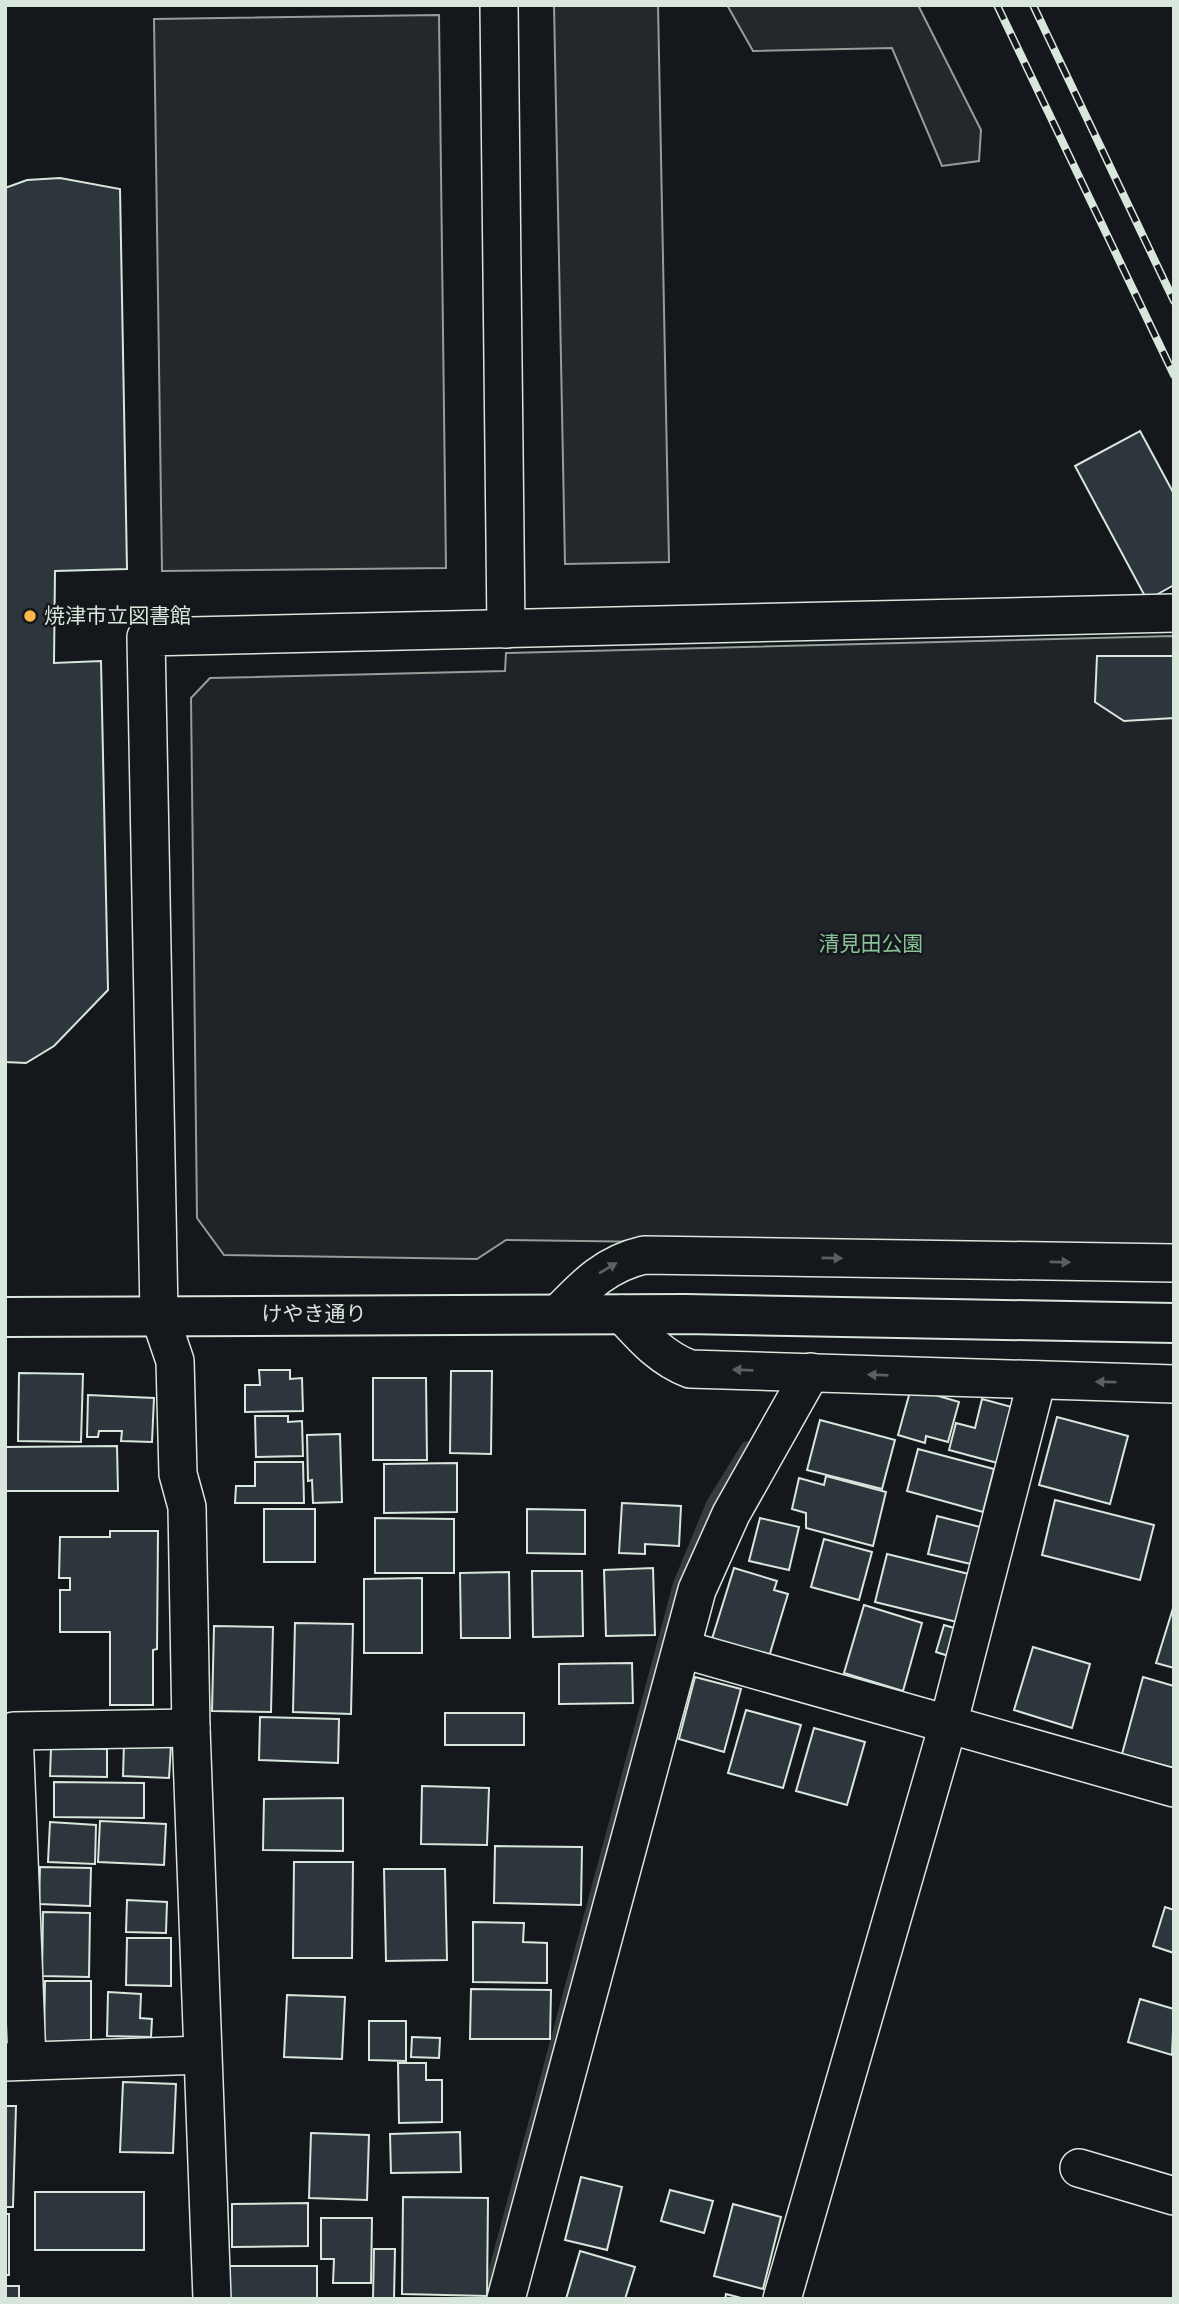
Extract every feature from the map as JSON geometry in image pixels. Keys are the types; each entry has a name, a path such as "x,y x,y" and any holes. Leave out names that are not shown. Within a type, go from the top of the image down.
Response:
{"street":[{"path":"499,5 506,629"},
{"path":"212,2299 191,1728 187,1507 178,1474 175,1361 159,1314 146,637 1174,613"},
{"path":"558,1314 599,1272 621,1260 644,1255 1174,1263"},
{"name":"けやき通り","path":"5,1317 159,1314 622,1314 1174,1323"},
{"path":"622,1314 655,1349 672,1362 690,1369 1174,1384"},
{"path":"506,2299 697,1590 731,1514 811,1372"},
{"path":"782,2299 948,1725 1037,1380"},
{"path":"682,1649 1174,1788"},
{"path":"191,1728 14,1731 16,2062 202,2055"},
{"path":"1079,2168 1174,2196"}],"green space":[{"name":"清見田公園","path":"1174,636 1174,1249 506,1240 477,1259 224,1255 197,1218 191,698 210,678 505,671 506,653"}],"shaded area":[{"path":"554,5 658,5 669,562 565,564"},
{"path":"727,5 918,5 981,130 979,161 942,166 892,48 753,51"},
{"path":"439,15 446,568 162,571 154,19"}],"building":[{"name":"焼津市立図書館","path":"60,178 120,189 127,569 55,571 54,663 101,661 108,990 54,1046 26,1063 5,1062 5,188 27,180"},
{"path":"1140,431 1174,494 1174,585 1147,600 1075,466"},
{"path":"1097,656 1174,656 1174,718 1124,721 1095,702"},
{"path":"259,1370 290,1370 290,1379 302,1378 303,1411 245,1412 245,1385 260,1385"},
{"path":"451,1371 492,1371 491,1454 450,1453"},
{"path":"19,1373 83,1374 81,1442 18,1441"},
{"path":"373,1378 426,1378 427,1460 373,1460"},
{"path":"911,1388 959,1402 948,1442 926,1436 925,1443 898,1435"},
{"path":"88,1395 154,1398 152,1442 121,1441 122,1431 99,1431 98,1437 87,1437"},
{"path":"982,1399 1019,1409 1005,1465 949,1450 956,1423 975,1428"},
{"path":"255,1416 288,1416 288,1422 302,1421 303,1456 256,1457"},
{"path":"1057,1417 1128,1436 1110,1504 1039,1485"},
{"path":"820,1420 895,1440 882,1489 807,1470"},
{"path":"340,1434 342,1502 313,1503 312,1480 308,1481 307,1435"},
{"path":"117,1446 118,1491 5,1491 5,1447"},
{"path":"918,1449 994,1469 983,1512 907,1491"},
{"path":"255,1462 303,1462 304,1503 235,1503 236,1486 255,1486"},
{"path":"457,1463 457,1512 384,1513 384,1464"},
{"path":"826,1476 886,1492 873,1546 806,1528 806,1513 792,1509 799,1478 824,1485"},
{"path":"1055,1500 1154,1525 1140,1580 1042,1555"},
{"path":"622,1503 681,1506 679,1546 645,1544 645,1554 619,1553"},
{"path":"264,1509 315,1509 315,1562 264,1562"},
{"path":"527,1509 585,1510 585,1554 527,1553"},
{"path":"937,1516 984,1528 975,1565 928,1554"},
{"path":"375,1518 454,1519 454,1573 375,1573"},
{"path":"760,1518 799,1527 789,1570 749,1561"},
{"path":"110,1531 158,1531 157,1649 153,1650 153,1705 110,1705 110,1632 60,1632 60,1590 70,1590 70,1578 59,1578 60,1537 110,1537"},
{"path":"824,1539 872,1552 859,1600 811,1587"},
{"path":"887,1554 969,1574 957,1622 875,1602"},
{"path":"653,1568 655,1635 606,1636 604,1570"},
{"path":"734,1568 777,1581 774,1590 788,1594 768,1660 711,1642"},
{"path":"532,1571 582,1571 583,1636 533,1637"},
{"path":"509,1572 510,1638 461,1638 460,1573"},
{"path":"422,1578 422,1653 364,1653 364,1579"},
{"path":"864,1605 922,1623 903,1691 844,1673"},
{"path":"1174,1605 1174,1668 1156,1663"},
{"path":"295,1623 353,1624 351,1714 293,1712"},
{"path":"944,1625 964,1631 955,1658 936,1652"},
{"path":"214,1626 273,1627 271,1712 212,1711"},
{"path":"1033,1647 1090,1664 1072,1728 1014,1710"},
{"path":"632,1663 633,1703 559,1704 559,1664"},
{"path":"695,1677 741,1689 724,1752 679,1739"},
{"path":"1143,1677 1174,1686 1174,1768 1122,1754"},
{"path":"746,1710 801,1725 783,1788 728,1773"},
{"path":"445,1713 524,1713 524,1745 445,1745"},
{"path":"260,1717 339,1719 338,1763 259,1760"},
{"path":"814,1728 865,1742 847,1805 796,1791"},
{"path":"124,1743 171,1745 169,1778 123,1776"},
{"path":"51,1748 107,1749 107,1777 50,1776"},
{"path":"54,1782 144,1783 144,1818 54,1817"},
{"path":"422,1786 489,1788 487,1845 421,1844"},
{"path":"343,1798 343,1851 263,1850 264,1799"},
{"path":"100,1821 166,1824 164,1865 98,1862"},
{"path":"50,1822 96,1825 95,1864 48,1862"},
{"path":"495,1846 582,1847 581,1905 494,1903"},
{"path":"294,1862 353,1862 352,1958 293,1958"},
{"path":"40,1867 91,1868 90,1906 39,1904"},
{"path":"384,1869 445,1869 447,1960 386,1961"},
{"path":"127,1900 167,1902 166,1933 126,1932"},
{"path":"1165,1907 1174,1910 1174,1953 1153,1946"},
{"path":"43,1912 90,1913 89,1977 42,1976"},
{"path":"473,1922 524,1923 523,1942 547,1943 547,1983 473,1982"},
{"path":"127,1938 171,1938 171,1986 126,1985"},
{"path":"45,1981 91,1981 91,2042 44,2042"},
{"path":"471,1989 551,1990 550,2039 470,2039"},
{"path":"108,1992 141,1994 140,2018 152,2019 151,2037 107,2036"},
{"path":"287,1995 345,1997 342,2059 284,2057"},
{"path":"1140,1999 1174,2009 1172,2055 1128,2042"},
{"path":"369,2021 406,2021 406,2061 369,2060"},
{"path":"412,2037 440,2038 439,2058 411,2057"},
{"path":"398,2063 426,2063 426,2080 442,2080 442,2122 399,2123"},
{"path":"123,2082 176,2084 173,2153 120,2152"},
{"path":"5,2106 16,2106 13,2207 5,2207"},
{"path":"460,2132 461,2172 391,2173 390,2134"},
{"path":"311,2133 369,2135 367,2200 309,2198"},
{"path":"581,2177 622,2187 607,2250 565,2240"},
{"path":"670,2190 713,2201 704,2233 661,2221"},
{"path":"35,2192 144,2192 144,2250 35,2250"},
{"path":"403,2197 488,2198 487,2296 402,2294"},
{"path":"308,2203 308,2246 232,2247 232,2204"},
{"path":"733,2204 781,2217 763,2289 714,2276"},
{"path":"5,2214 9,2214 9,2275 5,2275"},
{"path":"321,2218 372,2218 371,2283 333,2283 334,2259 321,2259"},
{"path":"374,2249 395,2249 394,2299 373,2299"},
{"path":"580,2251 635,2267 625,2299 566,2299"},
{"path":"226,2266 317,2266 317,2299 226,2299"},
{"path":"5,2286 19,2286 19,2299 5,2299"},
{"path":"726,2294 745,2299 725,2299"}],"waterway":[{"path":"487,2299 679,1584 712,1504 747,1447"}],"railway":[{"path":"997,5 1174,375"},
{"path":"1033,5 1174,301"}],"place":[{"name":"焼津市立図書館","path":"30,616"}]}
